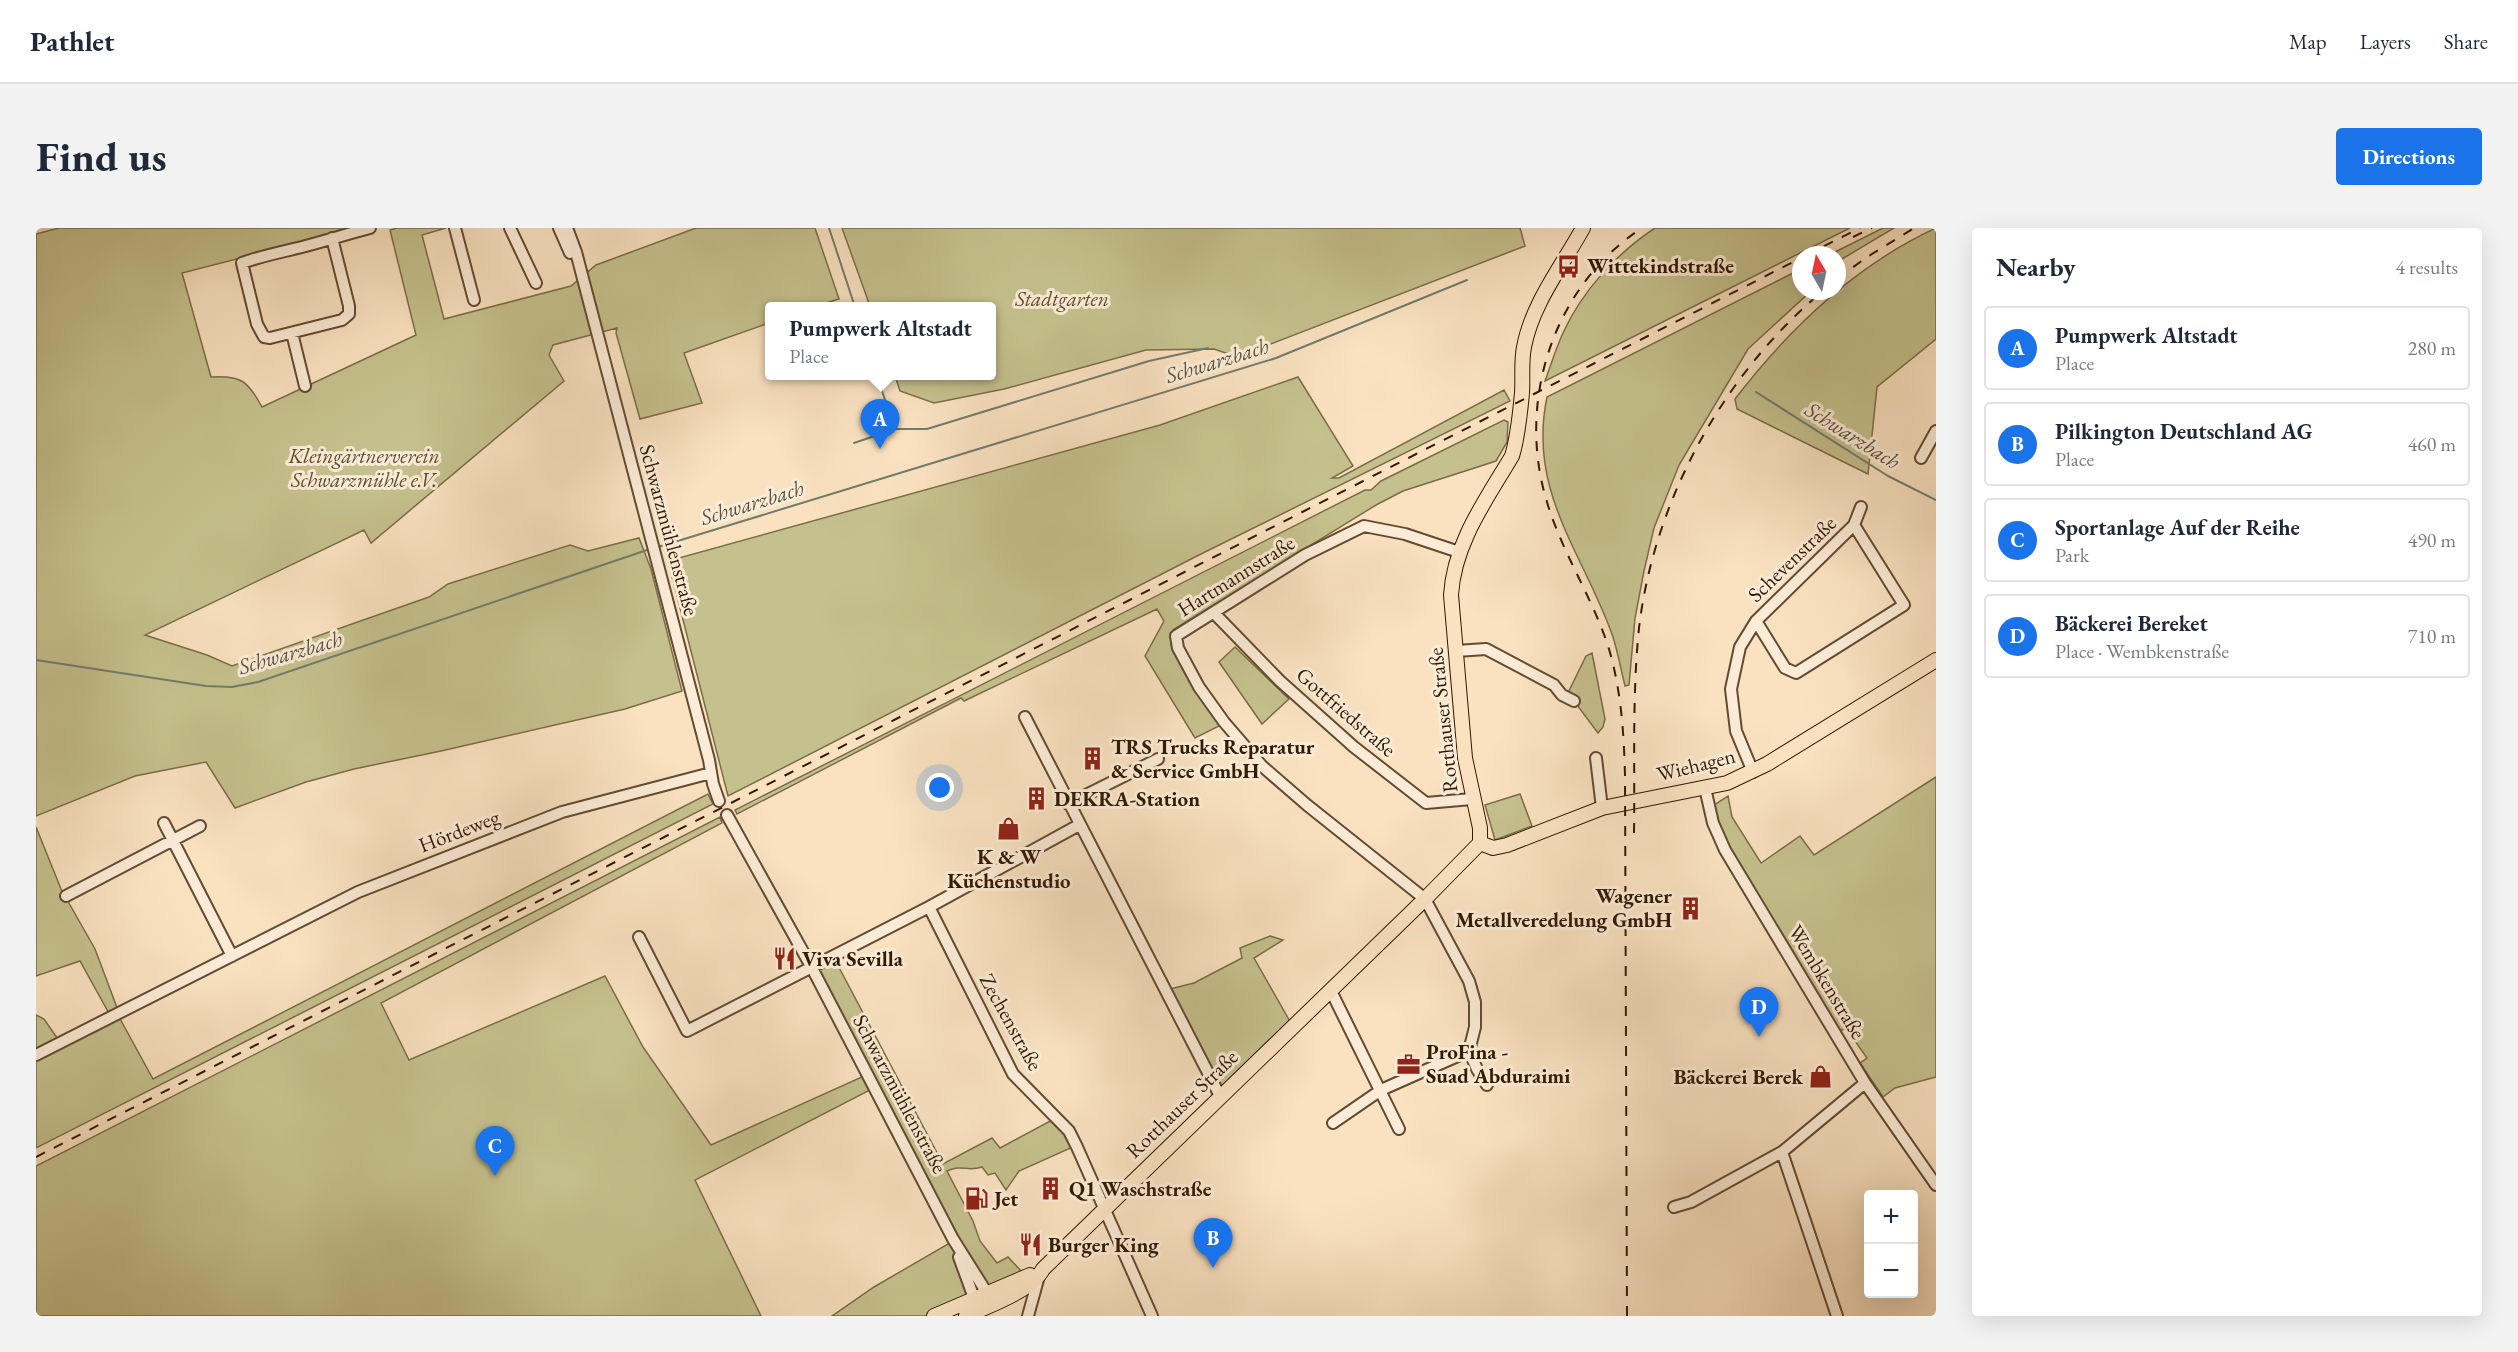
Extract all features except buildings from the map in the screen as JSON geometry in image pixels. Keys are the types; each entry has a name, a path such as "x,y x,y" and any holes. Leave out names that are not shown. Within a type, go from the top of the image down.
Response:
{"main road":[{"name":"Rotthauser Straße","path":"966,1316 1005,1299 1041,1273 1480,843 1480,828 1465,758 1451,595 1459,552 1512,456 1516,444 1522,393 1523,350 1528,329 1536,310 1583,228"},
{"name":"Wiehagen","path":"1480,843 1492,848 1507,845 1602,808 1727,783 1753,772 1936,660"},
{"name":"Rotthauser Straße","path":"934,1316 981,1295 1041,1273"}],"street":[{"path":"332,238 349,314 342,320 292,333 270,338 262,335 242,263 332,238 370,228"},
{"path":"455,228 474,300"},
{"path":"510,228 536,283"},
{"name":"Schwarzmühlenstraße","path":"559,228 579,270"},
{"name":"Schwarzmühlenstraße","path":"567,228 576,252 719,801"},
{"path":"292,333 304,386"},
{"path":"1921,458 1936,430"},
{"name":"Schevenstraße","path":"1753,772 1736,731 1731,689 1740,647 1756,621 1854,525 1861,507"},
{"name":"Schevenstraße","path":"1756,621 1785,668 1796,673 1904,605 1854,525"},
{"name":"Hartmannstraße","path":"1425,899 1298,798 1262,766 1224,722 1199,687 1178,648 1176,636 1305,555 1364,526 1405,534 1459,552"},
{"name":"Gottfriedstraße","path":"1214,613 1288,688 1354,747 1426,803 1472,799"},
{"path":"1456,651 1486,649 1554,685 1562,695 1574,701"},
{"path":"1025,717 1220,1096"},
{"path":"1596,758 1602,808"},
{"path":"1068,804 1158,759"},
{"name":"Hördeweg","path":"36,1055 358,892 562,812 711,772"},
{"name":"Wembkenstraße","path":"1705,788 1713,823 1725,850 1865,1083 1936,1185"},
{"name":"Schwarzmühlenstraße","path":"727,815 812,968 953,1239 981,1295 985,1308"},
{"path":"164,823 232,956"},
{"path":"639,937 687,1031 929,907 1079,825"},
{"path":"66,896 171,839 200,826"},
{"path":"1425,899 1469,981 1475,1002 1475,1027 1469,1051 1487,1085"},
{"name":"Zechenstraße","path":"929,907 1013,1074 1069,1131 1099,1191 1104,1210 1152,1316"},
{"path":"1331,991 1399,1129"},
{"path":"1333,1123 1381,1090 1469,1051"},
{"path":"1674,1207 1691,1202 1782,1152 1865,1083"},
{"path":"1782,1152 1837,1316"},
{"path":"1028,1316 1041,1273"}],"green space":[{"name":"Kleingärtnerverein Schwarzmühle e.V.","path":"59,228 358,228 182,273 211,377 237,379 248,386 262,407 416,335 390,230 397,228 446,228 422,235 444,319 571,286 596,265 696,228 815,228 839,299 830,302 765,302 765,324 684,353 702,403 640,419 616,333 617,328 553,345 549,355 564,381 371,543 364,530 145,635 207,655 232,666 429,597 448,584 570,545 588,551 639,538 651,569 682,691 625,709 354,769 306,782 235,808 206,762 135,776 36,816 36,234"},
{"name":"Stadtgarten","path":"842,228 1520,228 1525,246 1237,357 1214,349 1146,350 1004,389 934,403 900,391 896,380 996,380 996,302 869,302"},
{"path":"1655,228 1850,228 1814,246 1792,246 1792,257 1545,381 1563,333 1580,302 1614,261"},
{"path":"1883,228 1894,228 1846,257 1846,246"},
{"path":"1936,228 1936,339 1877,387 1868,474 1737,409 1735,399 1801,324 1827,300 1846,300 1846,284 1907,243"},
{"path":"1792,274 1792,300 1801,300 1748,349 1679,465 1654,528 1635,618 1629,685 1625,686 1613,637 1551,493 1545,463 1543,431 1547,397"},
{"path":"1298,377 1353,466 1332,478 1339,478 1504,390 1510,401 1199,555 728,796 668,561 1160,425"},
{"path":"1504,420 1508,422 1507,442 1496,461 1403,491 1376,505 1173,630 1171,644 1223,724 1195,738 1145,656 1164,621 1157,609 964,701 961,698 737,814 735,810 1365,490 1371,490 1381,481"},
{"path":"1235,647 1289,699 1262,724 1219,662"},
{"path":"1592,653 1605,719 1598,733 1568,693 1586,656"},
{"path":"1936,777 1936,1077 1895,1088 1883,1097 1860,1063 1867,1058 1846,1028 1840,1031 1766,914 1718,825 1714,805 1728,796 1732,817 1761,863 1800,836 1814,855"},
{"path":"708,794 713,804 36,1148 36,1057 119,1017 153,1079"},
{"path":"1520,794 1532,826 1495,840 1485,805"},
{"path":"720,817 722,823 381,1003 409,1060 605,976 643,1047 711,1145 864,1076 870,1090 695,1180 761,1316 36,1316 36,1166"},
{"path":"36,827 61,889 95,949 119,1013 111,1017 80,961 36,976"},
{"path":"1270,936 1283,940 1254,958 1292,1025 1220,1092 1166,990 1194,983 1242,958 1240,948"},
{"path":"834,958 943,1164 992,1138 1000,1148 1054,1119 1075,1146 1019,1171 1006,1190 995,1173 988,1175 982,1167 957,1168 947,1171 973,1221 980,1241 997,1263 1008,1257 1025,1275 988,1291 814,969"},
{"path":"36,1015 44,1019 60,1042 36,1054"},
{"path":"953,1241 973,1297 931,1316 832,1316 874,1287"}],"waterway":[{"path":"829,228 853,302"},
{"name":"Schwarzbach","path":"658,547 1276,358 1467,280"},
{"path":"854,443 895,429 927,429 1149,361 1208,348"},
{"path":"878,380 895,429"},
{"name":"Schwarzbach","path":"1756,392 1888,476 1936,500"},
{"name":"Schwarzbach","path":"36,660 206,686 232,687 258,682 650,549"}],"railway":[{"path":"1627,1316 1625,776 1621,712 1609,649 1595,612 1553,521 1547,502 1539,464 1536,425 1540,387 1550,349 1565,314 1585,281 1611,252 1642,228"},
{"path":"1824,246 1860,228"},
{"path":"1853,237 1872,228"},
{"path":"1846,272 1914,228"},
{"path":"36,1157 1792,263"},
{"path":"1634,833 1635,705 1639,628 1647,580 1660,533 1678,487 1700,442 1725,400 1755,360 1787,324 1813,300"}],"place":[{"name":"Wittekindstraße","path":"1569,266"},
{"name":"Pumpwerk Altstadt","path":"880,449"},
{"name":"TRS Trucks Reparatur & Service GmbH","path":"1093,759"},
{"name":"DEKRA-Station","path":"1036,799"},
{"name":"K & W Küchenstudio","path":"1009,829"},
{"name":"Wagener Metallveredelung GmbH","path":"1690,908"},
{"name":"Viva Sevilla","path":"784,959"},
{"name":"Bäckerei Bereket","path":"1759,1037"},
{"name":"ProFina - Suad Abduraimi","path":"1408,1064"},
{"name":"Bäckerei Berek","path":"1821,1077"},
{"name":"Sportanlage Auf der Reihe","path":"495,1176"},
{"name":"Q1 Waschstraße","path":"1051,1189"},
{"name":"Jet","path":"976,1199"},
{"name":"Burger King","path":"1030,1245"},
{"name":"Pilkington Deutschland AG","path":"1213,1268"}]}
